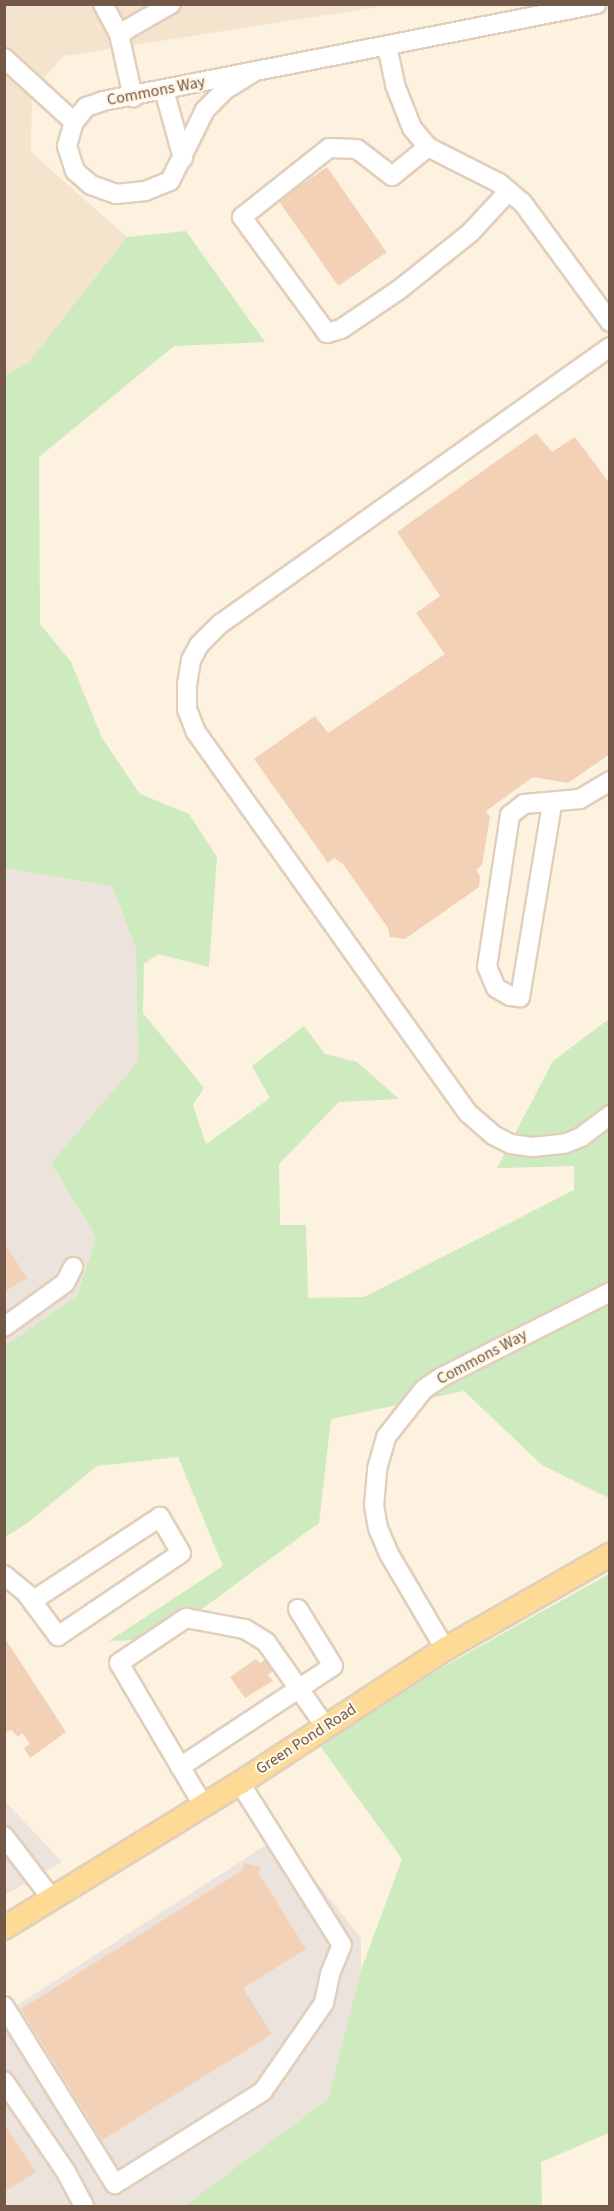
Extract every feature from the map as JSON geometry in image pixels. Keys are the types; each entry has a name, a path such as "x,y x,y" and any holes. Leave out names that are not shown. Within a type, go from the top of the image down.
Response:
{"main road":[{"name":"Green Pond Road","path":"4,1928 240,1783 445,1649 609,1555"}],"street":[{"path":"103,4 119,34 133,96"},
{"path":"119,34 171,4"},
{"name":"Commons Way","path":"252,73 226,89 205,110 170,181 145,191 116,194 99,188 75,171 67,146 74,122 86,107 133,96 597,4"},
{"path":"387,46 405,112 428,147 508,191 545,230 609,321"},
{"path":"4,58 74,122"},
{"path":"164,90 183,158"},
{"path":"428,147 392,176 357,149 329,148 242,217 327,333 341,329 400,289 470,233 508,191"},
{"path":"609,347 221,623 199,645 191,660 187,684 187,709 196,732 468,1113 482,1127 511,1144 548,1147 581,1137 609,1114"},
{"path":"552,804 520,997 503,993 492,983 487,952 510,815 524,804 552,804 579,799 609,781"},
{"path":"4,1327 65,1283 73,1267"},
{"name":"Commons Way","path":"445,1649 388,1554 378,1528 374,1506 377,1469 386,1437 424,1389 442,1377 609,1292"},
{"path":"4,1575 32,1602 58,1636 181,1553 160,1517 32,1602"},
{"path":"180,1767 333,1666 298,1609"},
{"path":"203,1805 119,1662 186,1618 244,1629 266,1642 325,1726"},
{"path":"4,2006 115,2184 263,2091 324,2003 330,1974 342,1945 240,1783"},
{"path":"4,1836 52,1899"},
{"path":"4,2081 66,2172 84,2206"}],"shaded area":[{"path":"5,5 390,5 64,56 32,90 31,152 127,237 28,363 5,375"},
{"path":"4,868 112,886 136,949 138,1063 51,1163 96,1237 77,1296 5,1347"},
{"path":"4,1800 62,1862 5,1895 4,1895"},
{"path":"280,1836 361,1938 361,1970 328,2099 184,2206 5,2206 5,2013"}],"green space":[{"path":"186,231 265,342 174,346 39,457 40,624 71,662 102,738 140,794 189,814 217,857 209,967 158,954 144,964 143,1013 204,1088 193,1105 206,1144 270,1098 252,1066 304,1026 325,1054 357,1062 399,1099 339,1102 279,1164 280,1225 306,1225 308,1298 364,1297 574,1190 574,1166 497,1168 553,1061 609,1019 609,1498 542,1465 464,1391 331,1419 319,1523 161,1639 109,1641 223,1566 178,1457 97,1466 26,1524 5,1537 4,1347 77,1296 96,1237 51,1163 138,1062 136,949 112,886 5,868 5,375 28,363 127,237"},
{"path":"609,1574 609,2133 541,2162 542,2206 184,2206 328,2099 361,1970 402,1859 318,1743 434,1672"}],"building":[{"path":"327,167 387,252 338,286 279,201"},
{"path":"536,433 552,452 575,437 610,484 610,754 568,783 533,777 486,811 490,817 482,865 476,870 480,876 479,887 405,939 390,937 388,928 343,864 334,858 328,863 254,759 315,716 328,733 445,654 416,613 440,596 397,532"},
{"path":"4,1243 27,1278 4,1292"},
{"path":"4,1637 66,1732 30,1758 24,1748 30,1744 22,1733 18,1737 11,1730 4,1733"},
{"path":"267,1658 275,1670 268,1675 273,1681 245,1698 230,1677 256,1659 260,1663"},
{"path":"244,1863 260,1867 259,1874 306,1949 243,1988 272,2034 102,2140 21,2009 243,1870"},
{"path":"4,2124 36,2172 4,2192"}]}
